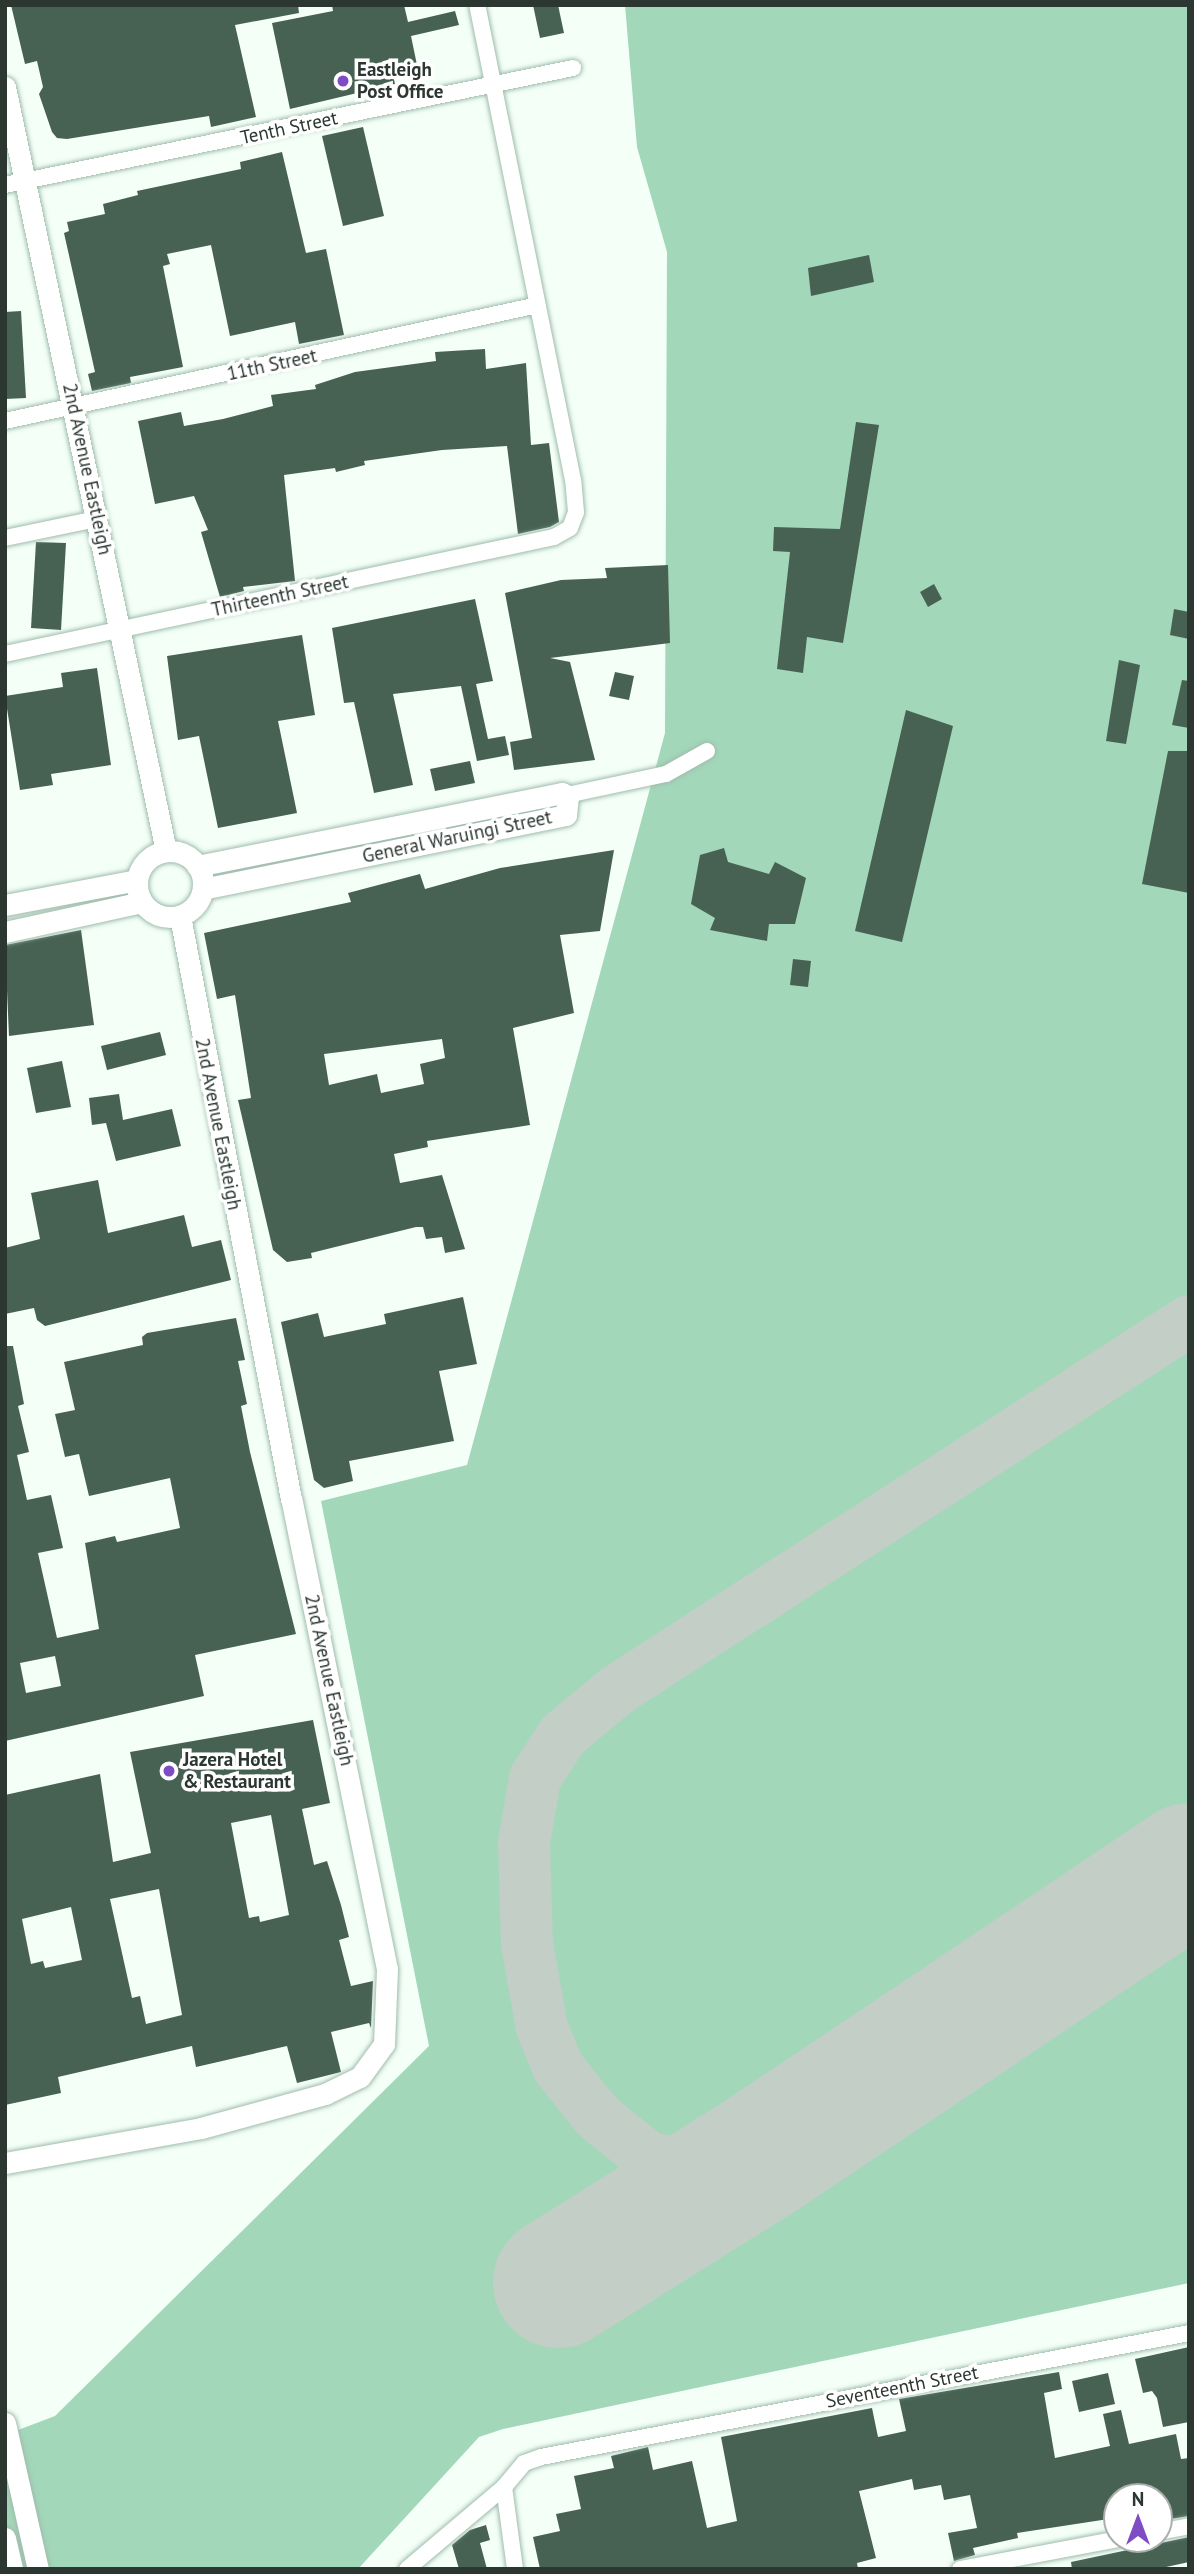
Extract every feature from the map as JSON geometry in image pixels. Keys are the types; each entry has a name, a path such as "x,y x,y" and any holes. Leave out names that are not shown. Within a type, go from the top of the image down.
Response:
{"street":[{"path":"477,5 538,306"},
{"name":"Tenth Street","path":"5,186 573,68"},
{"name":"2nd Avenue Eastleigh","path":"5,87 27,181 166,851"},
{"name":"11th Street","path":"5,421 538,306"},
{"name":"Thirteenth Street","path":"5,654 563,534 574,520 575,494 538,306"},
{"path":"5,538 97,519"},
{"path":"567,795 666,774 707,751"},
{"name":"General Waruingi Street","path":"197,866 567,795 569,811 566,815 203,889"},
{"path":"166,851 184,854 197,866 203,889 195,906 180,916 158,915 141,901 136,880 146,861 166,851"},
{"path":"5,905 136,880"},
{"path":"5,932 141,901"},
{"name":"2nd Avenue Eastleigh","path":"5,2163 201,2128 345,2087 373,2063 384,2044 387,1969 291,1499 180,916"},
{"name":"Seventeenth Street","path":"407,2569 504,2487 524,2463 1189,2333"},
{"path":"5,2423 38,2569"},
{"path":"504,2487 515,2569"},
{"path":"5,2538 12,2569"},
{"path":"960,2569 1103,2542"}],"green space":[{"path":"625,5 1189,5 1189,2283 503,2429 479,2437 358,2569 5,2569 5,2435 55,2416 429,2046 321,1501 467,1465 665,733 667,252 637,147"}],"building":[{"path":"11,5 298,5 299,13 235,25 256,117 211,127 209,116 67,139 57,138 52,132 39,94 43,87 37,61 25,64"},
{"path":"332,5 404,5 408,22 455,11 459,25 411,36 417,65 392,70 395,84 290,109 272,23 333,11"},
{"path":"533,5 558,5 564,33 540,38"},
{"path":"363,127 384,216 343,226 322,136"},
{"path":"282,152 306,253 326,249 344,335 299,344 295,322 230,336 211,245 167,254 170,264 163,266 183,367 130,377 131,383 92,391 88,374 95,372 64,233 69,231 67,222 105,214 103,204 138,195 137,191 241,169 240,162"},
{"path":"869,255 874,282 811,296 808,268"},
{"path":"21,311 26,398 5,399 5,312"},
{"path":"485,349 486,369 526,363 531,445 549,443 559,522 550,527 518,534 507,446 442,450 364,461 365,465 336,472 335,468 284,475 295,581 243,587 244,591 220,597 201,532 208,530 194,496 155,504 138,421 181,412 184,426 223,419 273,406 271,395 316,389 315,385 355,372 436,361 435,352"},
{"path":"856,422 879,425 843,643 807,637 803,673 777,669 790,552 773,551 774,527 840,529"},
{"path":"36,542 66,543 61,630 31,628"},
{"path":"668,565 670,643 550,658 570,662 595,760 514,770 510,742 532,738 505,593 561,580 607,578 605,568"},
{"path":"934,584 942,599 928,607 920,592"},
{"path":"475,599 493,681 476,684 488,739 505,736 509,755 477,761 461,686 393,694 413,785 374,793 354,702 344,703 332,628"},
{"path":"1174,609 1189,612 1189,639 1170,635"},
{"path":"302,635 315,715 278,721 297,813 218,828 199,736 178,740 167,656"},
{"path":"1119,660 1140,665 1126,744 1106,741"},
{"path":"97,668 111,765 51,774 53,785 20,790 5,696 63,687 61,673"},
{"path":"615,672 634,676 629,700 609,696"},
{"path":"1182,680 1189,681 1189,728 1172,725"},
{"path":"906,710 953,726 902,942 855,931"},
{"path":"1168,751 1189,751 1189,893 1142,884"},
{"path":"470,761 475,783 435,791 430,769"},
{"path":"724,848 728,862 769,874 775,862 806,878 795,924 769,924 767,941 710,930 715,918 691,904 700,855"},
{"path":"614,850 600,931 560,935 574,1013 513,1028 530,1125 427,1141 428,1147 394,1154 400,1183 442,1175 465,1249 445,1253 442,1237 426,1239 423,1227 416,1227 311,1253 312,1258 287,1262 273,1250 238,1100 251,1098 235,995 217,999 204,933 351,902 348,893 420,874 425,889 500,868","holes":["442,1039 445,1058 420,1064 424,1084 381,1093 377,1074 329,1085 324,1054"]},
{"path":"81,930 94,1025 9,1036 5,945"},
{"path":"793,959 811,961 808,987 790,985"},
{"path":"160,1032 166,1055 107,1070 101,1046"},
{"path":"62,1061 71,1107 36,1113 27,1068"},
{"path":"119,1094 123,1120 172,1109 181,1146 116,1161 106,1123 92,1125 89,1098"},
{"path":"98,1180 108,1233 184,1215 192,1247 221,1240 231,1280 45,1326 37,1320 34,1308 5,1314 5,1248 40,1239 31,1193"},
{"path":"463,1297 477,1364 439,1371 454,1441 349,1461 353,1481 324,1488 314,1480 281,1322 318,1313 324,1337 386,1324 384,1314"},
{"path":"236,1318 245,1360 238,1361 247,1404 241,1406 296,1634 195,1655 204,1696 5,1741 5,1346 13,1346 24,1404 18,1406 29,1452 17,1455 27,1500 51,1495 63,1548 38,1553 57,1638 99,1629 85,1543 115,1536 117,1542 180,1528 170,1478 89,1496 79,1454 65,1457 55,1414 75,1410 64,1362 143,1345 142,1337 147,1333","holes":["55,1656 61,1686 26,1693 20,1663"]},
{"path":"313,1720 330,1803 302,1809 314,1865 327,1861 341,1905 349,1937 339,1940 351,1986 373,1981 371,2028 369,2023 331,2032 341,2072 297,2083 287,2046 196,2067 192,2046 58,2077 61,2093 5,2105 5,1795 100,1774 113,1862 151,1853 130,1752","holes":["271,1815 289,1915 260,1922 259,1916 249,1918 231,1823","159,1889 182,2015 146,2024 140,1996 132,1998 110,1899","71,1907 82,1960 45,1968 43,1961 31,1964 22,1919"]},
{"path":"1189,2347 1189,2422 1163,2427 1157,2398 1152,2391 1143,2393 1135,2359"},
{"path":"1059,2372 1062,2389 1044,2393 1055,2458 1110,2446 1103,2414 1121,2410 1129,2444 1176,2434 1181,2459 1189,2458 1189,2516 1173,2519 1173,2483 1103,2483 1103,2520 1017,2533 1018,2538 973,2548 975,2555 954,2561 948,2533 977,2528 970,2495 944,2500 941,2485 914,2490 912,2479 859,2491 876,2558 857,2563 858,2569 540,2569 533,2537 560,2531 556,2514 581,2509 574,2476 614,2468 611,2456 648,2447 653,2470 692,2461 707,2528 737,2521 721,2437 872,2408 878,2437 906,2431 899,2399"},
{"path":"1108,2373 1115,2404 1079,2412 1072,2381"},
{"path":"486,2525 490,2540 480,2543 487,2569 459,2569 452,2545 470,2530"},
{"path":"1189,2537 1189,2562 1157,2569 1072,2569 1071,2562 1113,2553 1173,2553 1173,2540"}],"taxiway":[{"path":"762,2154 709,2169 649,2158 597,2116 558,2067 542,2028 527,1944 524,1843 535,1778 563,1735 617,1690 1189,1321"}],"runway":[{"path":"558,2282 762,2154 1189,1868"}],"place":[{"name":"Eastleigh Post Office","path":"343,81"},
{"name":"Jazera Hotel & Restaurant","path":"169,1771"}]}
